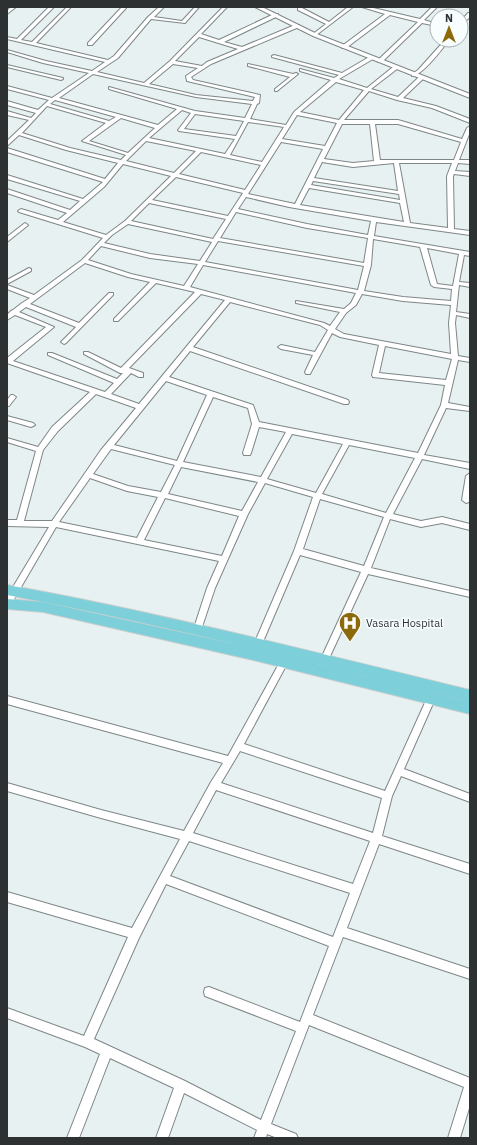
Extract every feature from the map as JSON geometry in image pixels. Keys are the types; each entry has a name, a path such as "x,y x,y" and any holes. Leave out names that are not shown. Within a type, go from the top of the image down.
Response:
{"main road":[{"path":"11,590 78,603 258,644 431,699 470,698"},
{"path":"7,604 43,607 284,662 322,665 470,698"}],"street":[{"path":"7,13 14,7"},
{"path":"7,43 16,39 52,7"},
{"path":"33,44 69,7"},
{"path":"115,7 124,8"},
{"path":"7,144 46,104 116,57 150,18 162,7"},
{"path":"150,18 183,22 197,7"},
{"path":"146,84 172,62 225,7"},
{"path":"258,7 315,35 395,68 470,96"},
{"path":"300,7 301,11 329,24"},
{"path":"315,35 351,7"},
{"path":"364,7 429,23"},
{"path":"380,61 435,7"},
{"path":"90,44 124,8"},
{"path":"344,47 389,13"},
{"path":"218,42 276,15"},
{"path":"227,156 238,138 258,97 257,95 189,80 189,76 201,67 297,26"},
{"path":"198,35 243,49"},
{"path":"7,38 109,62"},
{"path":"414,75 420,71 440,48"},
{"path":"7,52 196,96 256,103"},
{"path":"274,56 343,75"},
{"path":"186,288 279,140 286,126 296,113 336,79 371,58"},
{"path":"172,62 201,67"},
{"path":"250,65 293,76"},
{"path":"277,90 308,65"},
{"path":"7,66 61,79"},
{"path":"297,206 340,122 368,89 395,68"},
{"path":"302,70 434,107 470,121"},
{"path":"399,98 421,78"},
{"path":"7,87 159,127"},
{"path":"111,88 194,112 286,126"},
{"path":"7,103 39,112"},
{"path":"46,104 110,123"},
{"path":"59,222 85,201 145,139 181,108"},
{"path":"194,112 181,130 238,138"},
{"path":"7,113 31,119"},
{"path":"296,113 340,122 398,122 470,145"},
{"path":"120,116 85,141 130,155"},
{"path":"372,121 377,161"},
{"path":"451,230 450,176 463,142 469,132"},
{"path":"17,133 68,149 297,206 374,220 470,233"},
{"path":"145,139 264,164"},
{"path":"279,140 326,148"},
{"path":"7,150 106,181"},
{"path":"7,318 13,312 35,298 84,261 106,237 127,222 199,150"},
{"path":"321,160 353,165 377,161 470,162"},
{"path":"396,161 407,225"},
{"path":"452,172 470,174"},
{"path":"7,177 85,201"},
{"path":"310,179 401,193"},
{"path":"307,186 402,202"},
{"path":"7,192 70,212"},
{"path":"148,201 229,218"},
{"path":"234,210 307,226 470,254"},
{"path":"21,211 106,237"},
{"path":"308,372 316,354 332,329 344,311 351,308 360,292 368,265 370,237 374,220"},
{"path":"127,222 215,240 368,265"},
{"path":"7,240 25,225"},
{"path":"7,231 16,233"},
{"path":"100,244 150,256 201,263 360,292 403,299 454,303"},
{"path":"423,246 434,285 470,285"},
{"path":"322,665 366,570 388,516 420,456 444,405 455,358 452,323 462,252"},
{"path":"84,261 130,276 186,288 322,324 342,336 470,360"},
{"path":"7,282 29,270"},
{"path":"116,320 155,281"},
{"path":"7,287 35,298"},
{"path":"122,370 199,292"},
{"path":"64,342 111,294"},
{"path":"7,604 11,590 54,524 109,446 229,299"},
{"path":"298,302 344,311"},
{"path":"24,304 80,326"},
{"path":"8,361 51,327 13,312"},
{"path":"453,313 470,316"},
{"path":"382,344 375,375 450,383"},
{"path":"280,347 316,354"},
{"path":"189,348 346,402"},
{"path":"50,354 118,382"},
{"path":"86,354 122,370 130,370 141,375"},
{"path":"8,361 141,407"},
{"path":"106,395 130,370"},
{"path":"165,378 251,407 256,424 246,453"},
{"path":"20,523 40,450 55,429 95,391"},
{"path":"139,542 211,393"},
{"path":"7,404 13,396"},
{"path":"444,405 470,409"},
{"path":"7,418 31,425"},
{"path":"256,424 470,466"},
{"path":"196,631 211,588 244,514 290,431"},
{"path":"7,440 40,450"},
{"path":"258,644 298,551 318,495 347,442"},
{"path":"109,446 178,464 262,480 421,524 442,520 470,527"},
{"path":"88,475 127,488 244,514"},
{"path":"466,500 470,476"},
{"path":"7,523 54,524 224,559"},
{"path":"298,551 366,570 470,594"},
{"path":"87,1042 135,934 164,878 284,662"},
{"path":"262,1132 376,839 387,796 431,699"},
{"path":"7,700 230,761"},
{"path":"238,746 387,796"},
{"path":"398,771 470,798"},
{"path":"7,786 101,814 187,836 356,890"},
{"path":"214,786 470,869"},
{"path":"164,878 336,943"},
{"path":"7,897 135,934"},
{"path":"340,931 470,974"},
{"path":"209,992 304,1023 470,1085 454,1138"},
{"path":"7,1013 87,1042 181,1085 262,1132 292,1138"},
{"path":"73,1138 107,1051"},
{"path":"162,1138 181,1085"}],"place":[{"name":"Vasara Hospital","path":"350,642"}]}
